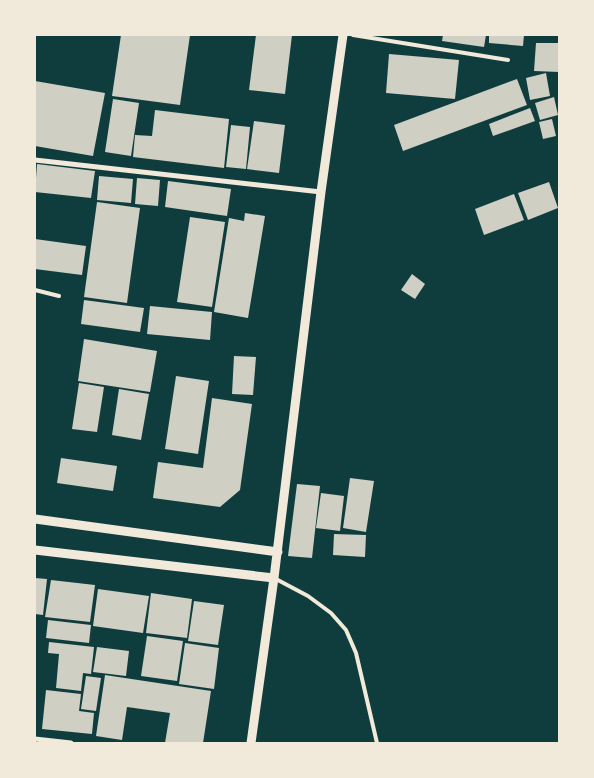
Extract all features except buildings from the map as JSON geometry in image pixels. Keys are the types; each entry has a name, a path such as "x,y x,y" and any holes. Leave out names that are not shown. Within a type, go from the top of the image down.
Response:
{"street":[{"path":"251,743 278,552 321,192 343,35"},
{"path":"35,160 321,192"},
{"path":"35,519 278,552"},
{"path":"35,550 274,578"},
{"path":"35,739 71,743"}],"lane":[{"path":"353,35 508,60"},
{"path":"35,290 59,296"},
{"path":"274,578 308,596 331,613 346,630 356,653 377,743"}]}
